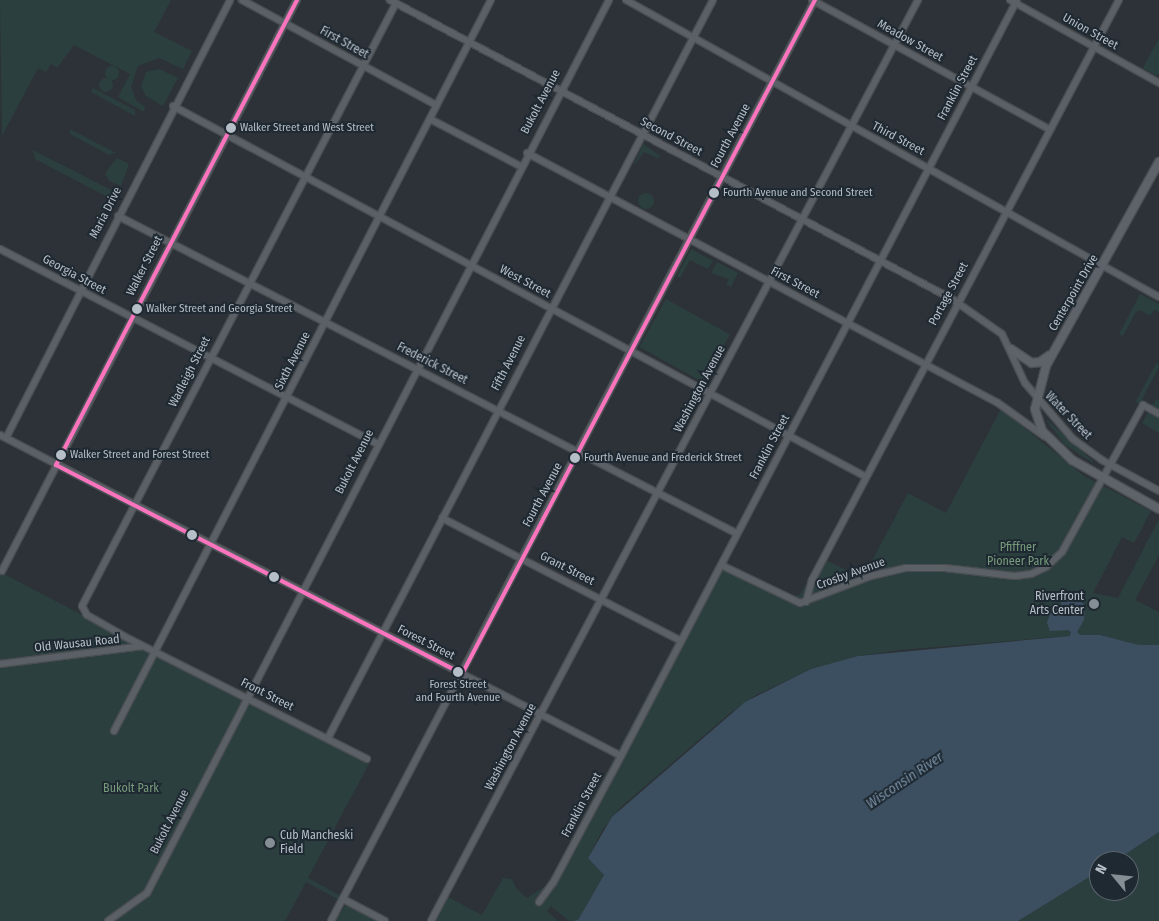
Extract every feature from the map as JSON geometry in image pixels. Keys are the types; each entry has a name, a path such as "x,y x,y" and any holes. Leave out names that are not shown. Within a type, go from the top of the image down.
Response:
{"main road":[{"name":"Centerpoint Drive","path":"1049,440 1037,419 1036,399 1042,374 1159,162"},
{"path":"1011,348 1032,363 1040,362 1053,352"},
{"path":"1049,440 1079,466 1159,509"}],"street":[{"name":"Maria Drive","path":"3,436 173,106 230,0"},
{"name":"First Street","path":"242,0 436,105"},
{"name":"Walker Street","path":"2,571 170,242 297,0"},
{"name":"Sixth Avenue","path":"114,731 491,0"},
{"name":"Bukolt Avenue","path":"108,921 147,892 245,697 417,368 469,264 609,0"},
{"name":"Third Street","path":"626,0 1159,297"},
{"name":"Fifth Avenue","path":"328,738 550,308 713,0"},
{"name":"Meadow Street","path":"814,0 1050,130"},
{"name":"Fourth Avenue","path":"331,921 523,559 814,0"},
{"name":"Washington Avenue","path":"432,921 918,0"},
{"name":"Portage Street","path":"806,602 812,580 1119,0"},
{"name":"Union Street","path":"1014,1 1159,83"},
{"name":"Franklin Street","path":"539,902 553,883 621,756 971,87 1014,1"},
{"name":"Second Street","path":"393,2 957,304 993,326 1011,348"},
{"name":"Wadleigh Street","path":"143,646 95,620 82,610 249,282 362,66 393,2"},
{"name":"West Street","path":"173,106 866,477"},
{"path":"430,118 520,166"},
{"name":"First Street","path":"527,153 1006,407 1049,440"},
{"name":"Frederick Street","path":"118,216 736,533"},
{"name":"Georgia Street","path":"0,249 377,444"},
{"name":"Water Street","path":"1011,348 1021,377 1036,399 1082,446 1110,465 1159,491"},
{"name":"Crosby Avenue","path":"721,565 789,600 806,602 871,576 905,568 945,568 1015,576 1039,571 1062,552 1143,405 1159,414"},
{"path":"3,436 211,545"},
{"name":"Grant Street","path":"442,518 681,641"},
{"name":"Forest Street","path":"211,545 621,756"},
{"path":"143,646 155,652"},
{"name":"Old Wausau Road","path":"0,664 143,646"},
{"name":"Front Street","path":"155,652 367,759"},
{"path":"343,899 385,921"}],"green space":[{"path":"0,0 171,0 154,32 192,51 183,69 159,58 138,66 131,87 136,100 145,107 144,112 118,97 130,74 74,45 57,68 51,64 46,72 38,68 2,136"},
{"path":"1159,38 1159,73 1157,76 1143,68"},
{"path":"109,66 115,66 119,73 115,80 109,80 105,76 105,70"},
{"path":"159,69 178,78 163,106 146,96 141,86 146,72"},
{"path":"103,78 109,78 113,85 109,92 103,92 99,88 99,82"},
{"path":"93,88 135,110 135,116 91,92"},
{"path":"70,129 116,153 109,155 70,134"},
{"path":"643,144 661,156 657,158 644,152 633,167"},
{"path":"33,150 115,192 119,197 117,202 35,159"},
{"path":"117,158 129,164 121,186 109,181 105,173"},
{"path":"643,193 649,193 654,198 652,207 643,209 638,204 638,198"},
{"path":"691,249 713,261 708,269 690,260 680,278 677,276"},
{"path":"717,262 738,273 731,287 726,284 729,279 711,273"},
{"path":"1140,294 1159,304 1159,312 1154,310 1150,316 1140,310 1136,312 1123,336 1119,334"},
{"path":"666,299 730,334 703,382 639,347"},
{"path":"1157,362 1159,367 1139,405 1136,401"},
{"path":"1156,399 1159,400 1159,433 1142,423"},
{"name":"Pfiffner Pioneer Park","path":"1001,409 1084,476 1151,511 1134,543 1122,537 1093,593 1118,598 1159,519 1159,555 1135,600 1159,612 1159,645 1139,645 1100,635 1080,635 900,650 858,656 811,669 756,695 730,713 622,806 603,829 589,856 604,875 578,920 569,921 551,906 547,911 558,921 436,921 448,897 482,915 503,878 512,879 516,888 527,898 547,885 719,559 794,596 800,595 820,557 858,576 865,574 908,493 946,513"},
{"path":"1044,417 1093,461 1093,463 1064,444"},
{"name":"Bukolt Park","path":"0,572 362,761 371,760 308,878 341,896 339,900 306,882 285,921 0,921"},
{"path":"1159,832 1159,921 1018,921 1089,877 1089,901 1139,901 1139,851 1130,851"},
{"path":"345,906 350,907 377,921 335,921"}],"water":[{"name":"Wisconsin River","path":"1063,595 1074,597 1085,605 1084,620 1077,632 1080,635 1100,635 1139,645 1159,645 1159,832 1130,851 1089,851 1089,877 1018,921 572,921 578,920 604,875 588,858 612,817 745,702 811,669 858,656 1070,636 1071,632 1068,630 1050,631 1047,623 1051,610 1062,606 1059,599"}],"transit line":[{"path":"297,0 56,465 462,674 815,0"}],"place":[{"name":"Walker Street and West Street","path":"231,128"},
{"name":"Fourth Avenue and Second Street","path":"714,193"},
{"name":"Walker Street and Georgia Street","path":"137,309"},
{"name":"Walker Street and Forest Street","path":"61,455"},
{"name":"Fourth Avenue and Frederick Street","path":"575,458"},
{"name":"Riverfront Arts Center","path":"1094,604"},
{"name":"Forest Street and Fourth Avenue","path":"458,672"},
{"name":"Cub Mancheski Field","path":"270,843"}]}
